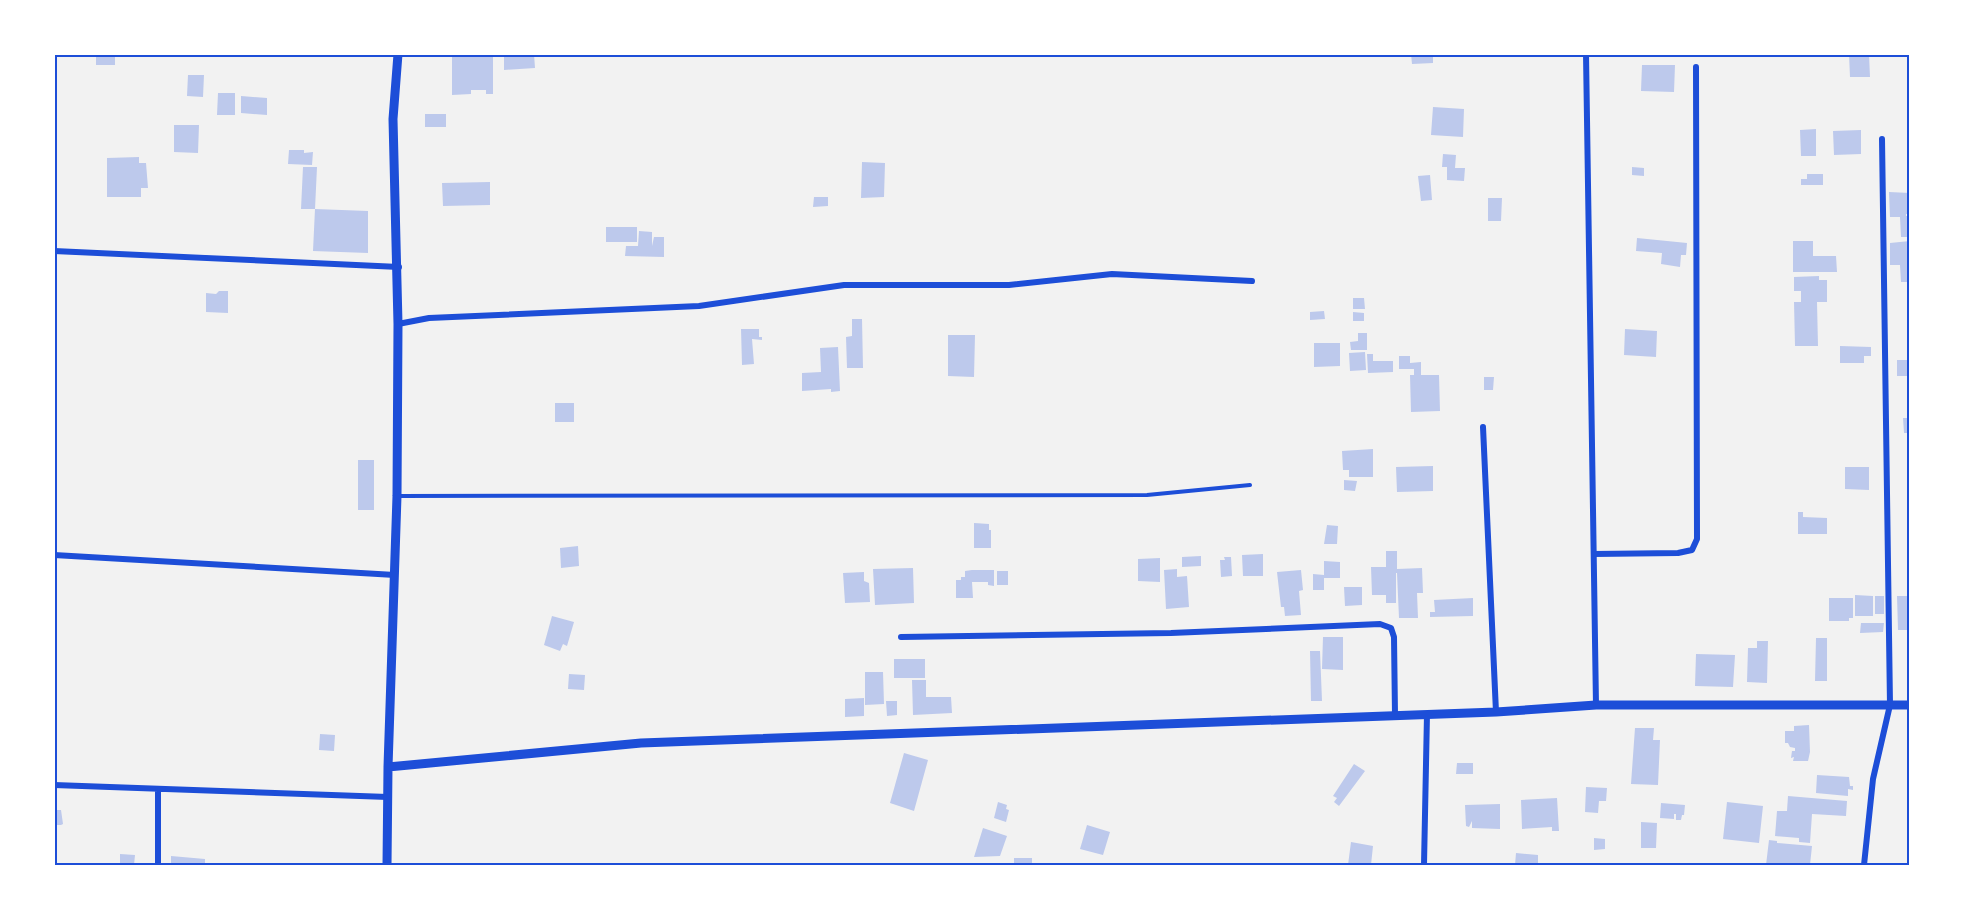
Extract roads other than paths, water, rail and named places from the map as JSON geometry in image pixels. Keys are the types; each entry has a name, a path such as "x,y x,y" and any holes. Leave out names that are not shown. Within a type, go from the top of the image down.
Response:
{"street":[{"path":"387,865 397,495 398,267 393,119 398,54"},
{"path":"1586,54 1596,705"},
{"path":"1594,554 1678,553 1692,550 1697,539 1696,67"},
{"path":"1864,865 1873,779 1890,705 1882,139"},
{"path":"54,251 398,267"},
{"path":"398,324 429,318 699,306 844,285 1009,285 1112,274 1252,280"},
{"path":"1483,427 1496,712"},
{"path":"54,555 395,574"},
{"path":"901,637 1171,633 1380,624 1391,628 1394,637 1395,715"},
{"path":"388,766 641,743 1496,712 1596,705 1910,705"},
{"path":"1424,865 1427,714"},
{"path":"54,785 388,797"},
{"path":"158,789 158,865"}],"lane":[{"path":"397,495 1147,495 1250,485"}]}
